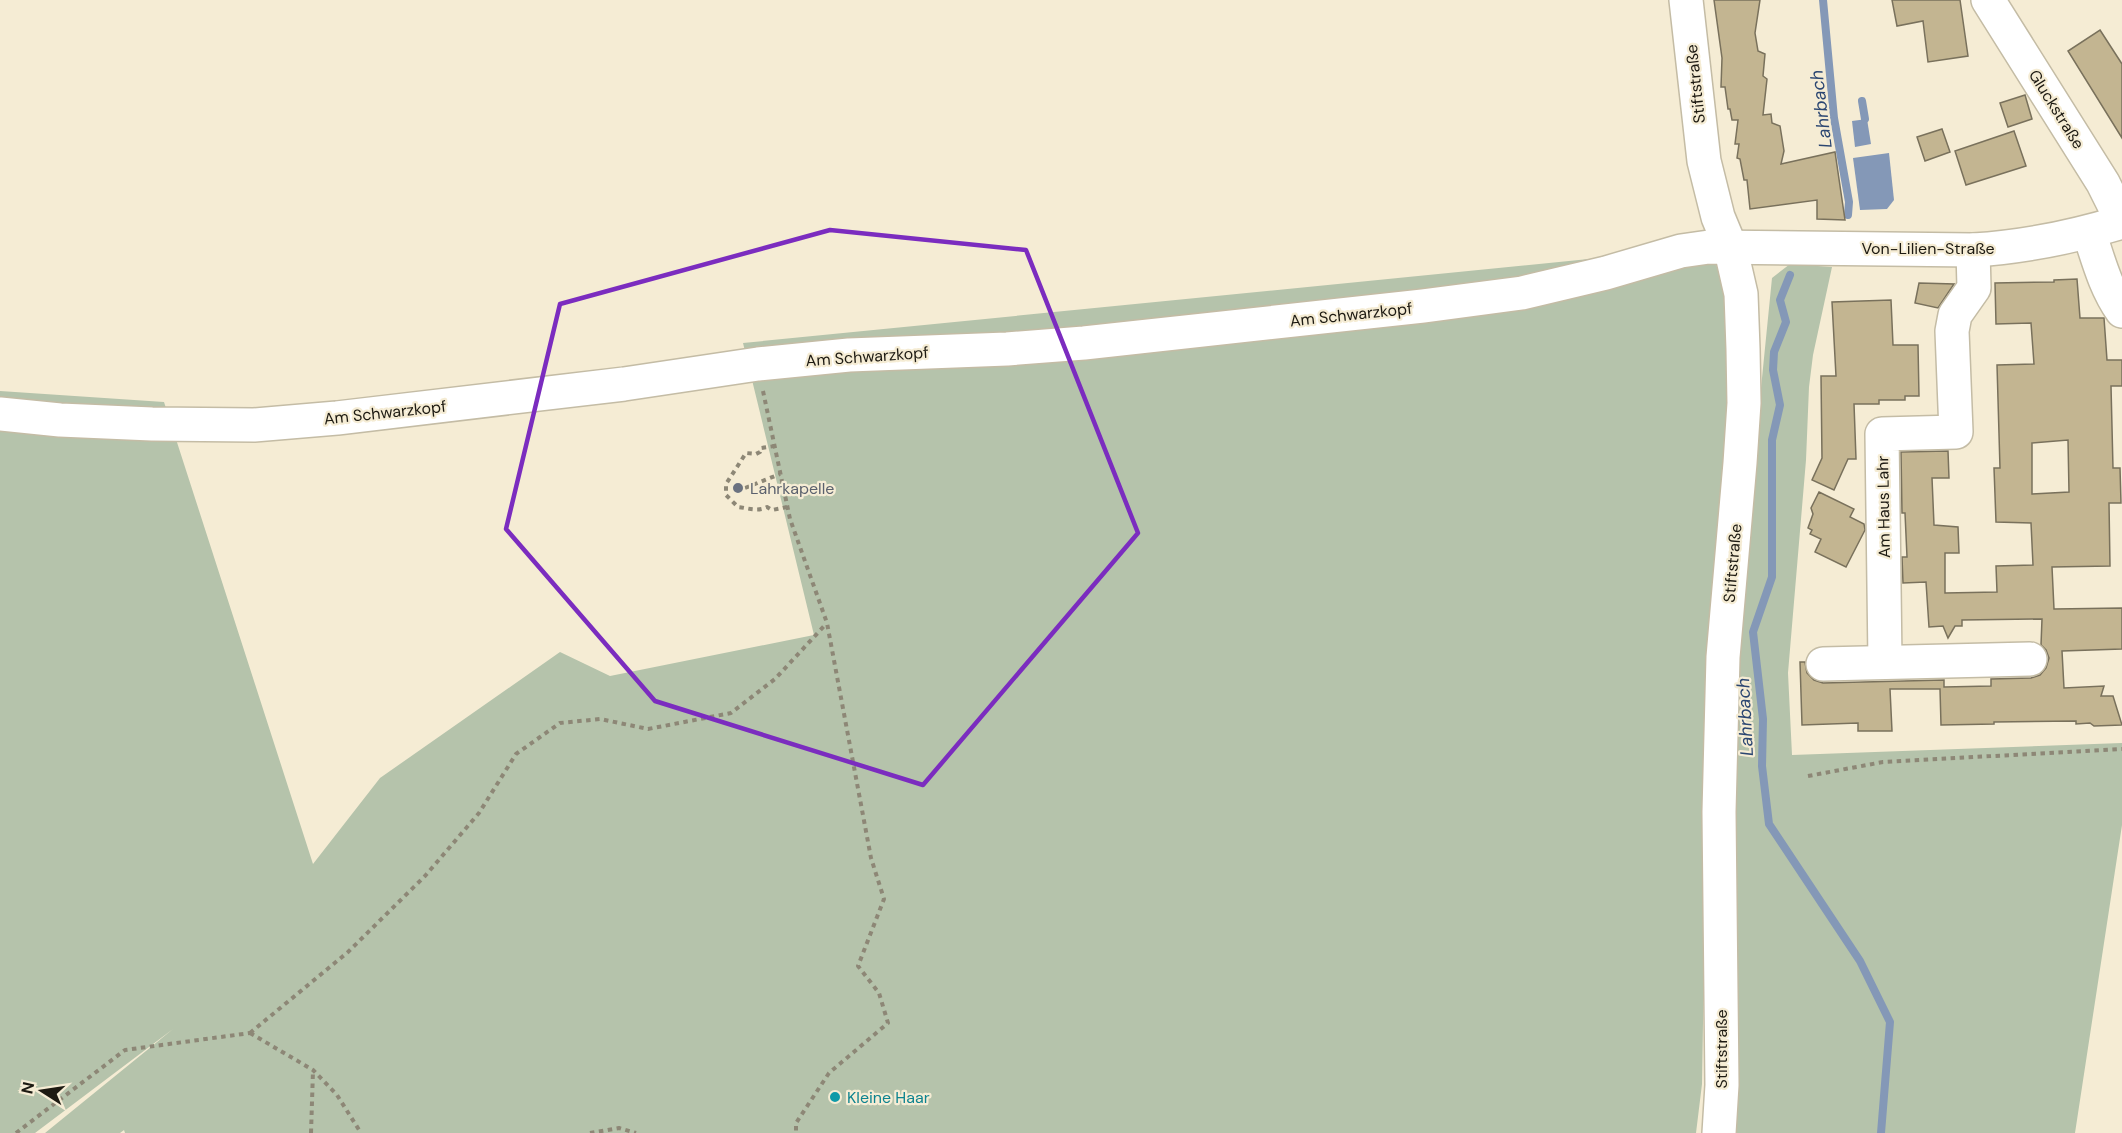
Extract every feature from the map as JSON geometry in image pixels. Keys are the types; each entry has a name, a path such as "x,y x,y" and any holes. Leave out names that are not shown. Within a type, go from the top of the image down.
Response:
{"street":[{"name":"Stiftstraße","path":"1686,0 1704,160 1718,217 1730,246 1741,294 1744,403 1723,657 1719,812 1722,1085 1719,1133"},
{"name":"Gluckstraße","path":"1988,0 2103,183 2122,222"},
{"name":"Von-Lilien-Straße","path":"1730,246 1972,250 2008,248 2089,232 2122,222"},
{"path":"2089,232 2106,281 2122,310"},
{"name":"Am Schwarzkopf","path":"0,414 60,420 254,425 337,418 624,384 758,364 849,355 1007,349 1084,343 1423,306 1522,292 1606,273 1681,250 1730,246"},
{"name":"Am Haus Lahr","path":"1885,662 1882,434 1956,432 1952,331 1955,315 1974,288 1972,250"},
{"path":"1823,664 2030,659"}],"path":[{"path":"758,364 790,519 826,623 871,858 884,900 858,966 879,993 888,1023 829,1073 796,1123 796,1133"},
{"path":"775,446 761,448 756,454 746,453 726,484 726,495 738,507 750,507 753,510 787,507"},
{"path":"745,488 780,474"},
{"path":"16,1133 125,1050 250,1032 348,952 425,876 479,813 516,754 560,723 600,719 648,729 731,713 775,679 826,623"},
{"path":"1808,776 1883,762 2122,749"},
{"path":"250,1032 313,1070 337,1095 362,1133"},
{"path":"311,1133 313,1070"},
{"path":"590,1133 619,1128 636,1133"}],"highlighted area":[{"path":"830,230 1026,250 1138,533 923,785 655,701 506,529 560,304"}],"green space":[{"path":"1709,247 1714,263 1724,275 1732,381 1709,657 1702,1084 1696,1133 125,1133 124,1130 120,1133 45,1133 173,1029 35,1133 0,1133 0,391 164,402 313,864 380,778 560,652 610,676 814,635 743,343"},
{"path":"1790,264 1832,267 1813,355 1809,387 1806,460 1788,673 1792,755 2122,743 2122,825 2075,1133 1726,1133 1732,1085 1738,660 1753,468 1772,278"}],"water":[{"path":"1867,119 1871,144 1855,147 1852,121"},
{"path":"1889,153 1894,200 1887,209 1860,210 1853,158"}],"building":[{"path":"1714,0 1760,0 1755,33 1758,51 1765,54 1763,76 1767,79 1763,115 1771,114 1772,123 1780,126 1784,151 1781,164 1835,152 1845,220 1817,219 1817,200 1750,209 1747,180 1744,180 1740,159 1737,158 1739,144 1735,144 1738,120 1732,120 1725,87 1721,87 1722,58"},
{"path":"1892,0 1960,0 1968,56 1928,62 1923,21 1897,26"},
{"path":"2100,30 2122,64 2122,138 2068,51"},
{"path":"2025,95 2032,119 2008,127 2000,103"},
{"path":"1942,129 1950,152 1925,161 1917,137"},
{"path":"2014,131 2026,166 1966,185 1955,151"},
{"path":"2077,279 2080,318 2104,318 2107,360 2122,360 2122,386 2111,386 2113,468 2120,468 2121,503 2109,503 2110,566 2052,567 2054,609 2122,608 2122,649 2062,651 2064,688 2104,686 2101,696 2113,696 2122,725 2094,726 2090,723 2076,724 2076,721 1941,725 1940,689 1890,689 1892,731 1858,731 1858,723 1802,725 1800,662 1805,662 1807,673 1814,680 1823,683 1944,680 1944,687 1991,686 1991,679 2031,678 2040,675 2046,668 2049,658 2041,645 2042,619 1962,620 1962,626 1955,626 1948,638 1943,626 1929,627 1926,582 1903,583 1902,557 1907,557 1905,513 1902,513 1901,452 1948,451 1949,478 1932,478 1934,525 1958,527 1959,553 1945,553 1945,593 1997,592 1996,566 2033,565 2031,523 1996,522 1994,468 2000,468 1997,365 2034,364 2031,323 1996,324 1995,283 2054,282 2054,280","holes":["2068,440 2069,492 2032,494 2032,443"]},
{"path":"1919,283 1954,284 1938,308 1915,303"},
{"path":"1891,300 1893,345 1918,345 1919,396 1905,396 1905,400 1879,400 1879,404 1854,404 1856,459 1848,459 1834,490 1812,480 1822,458 1821,376 1836,376 1832,302"},
{"path":"1819,492 1854,509 1850,517 1864,524 1865,530 1846,567 1815,552 1821,539 1810,534 1812,530 1808,528 1813,514 1811,508"}],"waterway":[{"name":"Lahrbach","path":"1823,0 1834,118 1849,202 1848,215"},
{"path":"1862,101 1865,119"},
{"name":"Lahrbach","path":"1790,275 1780,300 1786,322 1774,352 1773,370 1780,405 1772,440 1772,577 1753,632 1763,719 1762,766 1769,824 1860,961 1890,1022 1881,1133"}],"place":[{"name":"Lahrkapelle","path":"738,488"},
{"name":"Kleine Haar","path":"835,1097"}]}
